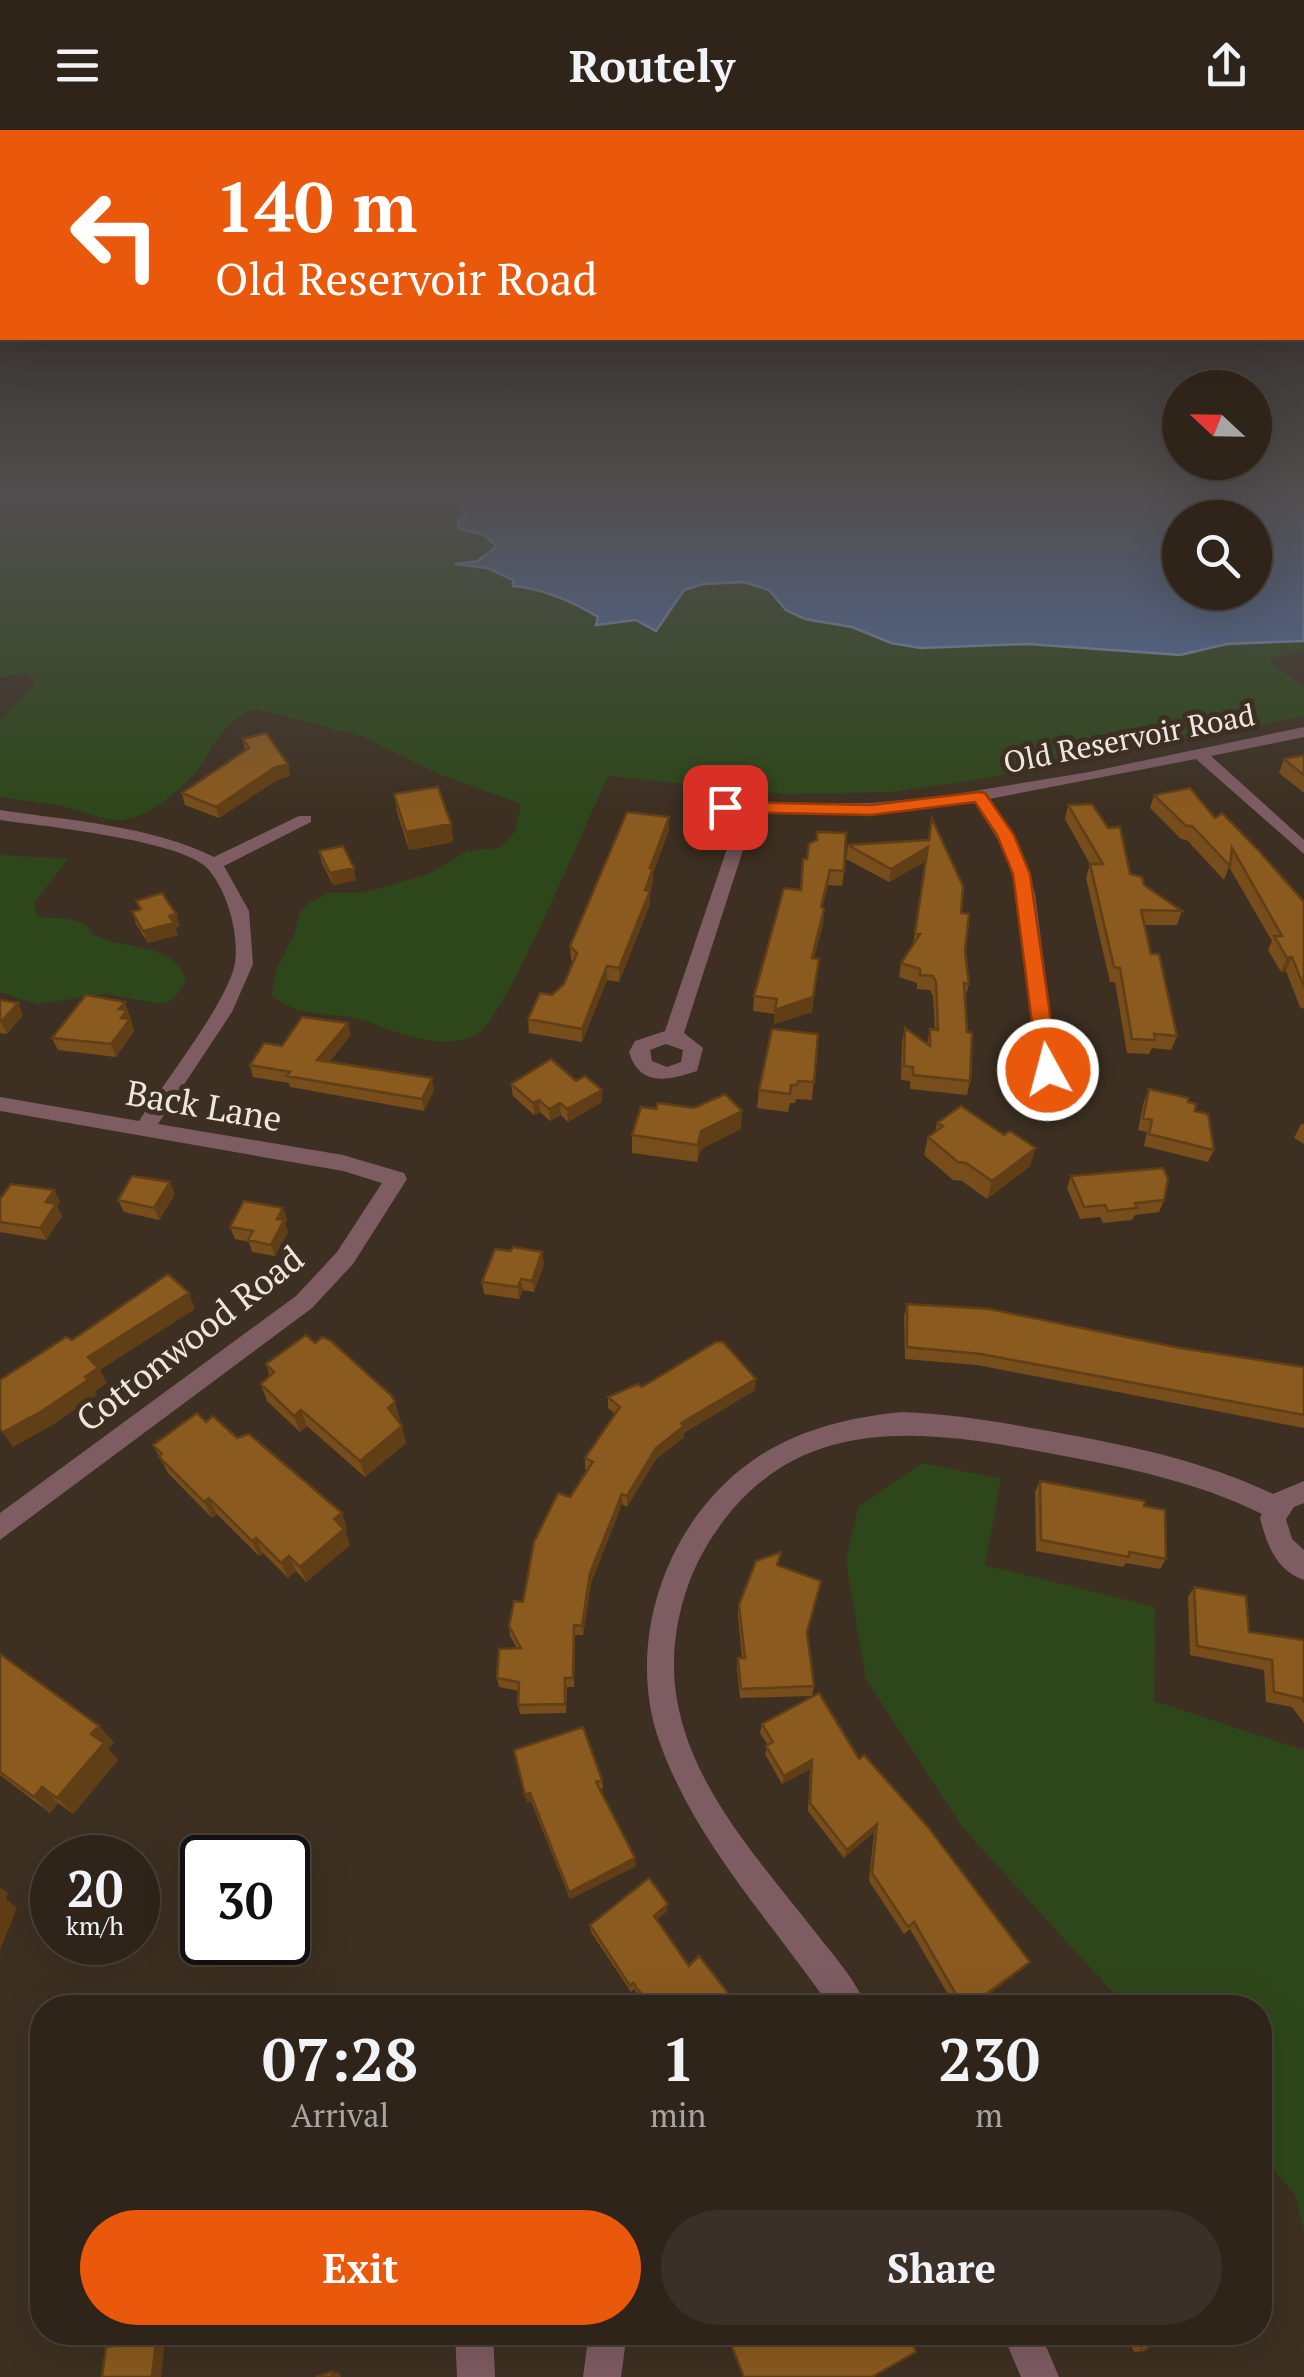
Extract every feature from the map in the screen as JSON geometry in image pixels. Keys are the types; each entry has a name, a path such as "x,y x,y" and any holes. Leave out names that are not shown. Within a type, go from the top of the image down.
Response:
{"street":[{"name":"Old Reservoir Road","path":"725,807 871,810 979,797 1304,732"},
{"path":"1198,753 1304,849"},
{"path":"979,797 1015,854 1026,894 1053,1108"},
{"path":"673,1037 748,809"},
{"path":"0,816 144,838 188,851 214,864 240,911 244,964 222,1012 144,1129"},
{"path":"214,864 305,819"},
{"name":"Back Lane","path":"0,1104 343,1163 396,1179"},
{"name":"Cottonwood Road","path":"0,1528 304,1302 345,1258 396,1179"},
{"path":"841,1995 718,1828 693,1789 674,1746 663,1699 662,1652 668,1611 690,1548 720,1504 753,1472 822,1436 864,1426 937,1423 1176,1466 1215,1478 1276,1508"},
{"path":"1304,1492 1285,1498 1276,1508 1273,1531 1280,1545 1304,1568"},
{"path":"475,2345 476,2377"},
{"path":"602,2377 606,2345"},
{"path":"1026,2345 1040,2377"}],"green space":[{"path":"0,599 1162,599 1162,610 1272,610 1272,599 1304,599 1304,650 1268,660 1304,688 1304,716 971,781 890,792 783,794 608,776 507,993 477,1034 450,1042 421,1039 354,1018 293,1008 272,995 277,969 300,913 309,903 328,893 360,893 429,874 467,851 499,848 516,831 521,804 439,774 363,737 257,709 225,729 197,771 179,789 133,818 107,819 62,806 0,796 0,721 36,683 25,674 0,677"},
{"path":"0,855 68,859 34,903 37,916 74,920 96,936 171,959 186,981 173,1000 161,1004 105,994 37,1004 0,992"},
{"path":"922,1463 1001,1479 985,1565 1155,1607 1154,1701 1304,1750 1304,2233 1295,2194 1272,2168 1272,1995 1115,1995 962,1827 866,1679 846,1561 858,1507"}],"water":[{"path":"562,599 678,599 656,631 636,620 596,625 598,617"},
{"path":"777,599 1162,599 1162,610 1272,610 1272,599 1304,599 1304,641 1227,644 1180,655 1028,644 921,648 891,643 852,627 805,619 786,610"}],"building":[{"path":"266,733 288,764 274,768 216,807 182,793 249,748 243,739"},
{"path":"1304,755 1304,775 1284,759"},
{"path":"438,787 451,824 406,832 394,794"},
{"path":"1190,788 1215,818 1222,813 1304,902 1304,987 1292,957 1287,958 1274,936 1282,936 1232,848 1230,866 1192,826 1186,826 1154,795"},
{"path":"1092,804 1108,828 1120,827 1130,874 1142,877 1144,885 1182,911 1141,910 1151,954 1159,954 1177,1036 1154,1034 1155,1040 1132,1039 1120,968 1114,967 1090,864 1103,864 1068,805"},
{"path":"627,812 669,817 650,868 645,890 650,891 619,968 607,966 582,1029 528,1019 540,993 552,995 564,984 577,953 570,946"},
{"path":"932,819 963,886 961,913 969,914 965,951 969,984 964,983 967,1032 972,1033 970,1081 913,1075 913,1067 904,1066 905,1028 930,1046 930,1029 938,1030 933,976 920,975 920,969 901,963 920,934 915,933 928,847 891,869 848,845 929,840"},
{"path":"817,832 846,833 844,871 830,870 812,958 819,959 813,997 775,1010 777,999 754,996 784,888 801,890 803,859 807,859 809,844 817,840"},
{"path":"343,846 354,868 330,873 319,851"},
{"path":"162,893 176,914 169,916 174,923 143,931 132,912 141,909 136,901"},
{"path":"86,995 125,1002 119,1009 127,1010 121,1018 130,1019 111,1044 52,1038"},
{"path":"0,1000 18,1003 1,1022 0,1022"},
{"path":"302,1017 348,1023 317,1060 432,1078 422,1099 287,1076 290,1072 250,1065 264,1043 282,1046"},
{"path":"772,1029 818,1034 814,1082 798,1081 791,1085 790,1094 759,1090"},
{"path":"551,1059 576,1081 585,1076 602,1090 567,1109 560,1103 549,1109 539,1100 533,1103 511,1084"},
{"path":"1149,1089 1188,1098 1188,1102 1196,1104 1195,1111 1208,1114 1214,1150 1149,1134 1152,1120 1143,1118"},
{"path":"725,1094 742,1111 701,1131 698,1145 632,1135 641,1107 656,1109 658,1103 694,1108"},
{"path":"961,1106 1004,1135 1010,1131 1036,1148 992,1181 966,1163 958,1162 928,1137 943,1126 937,1123"},
{"path":"1163,1168 1168,1179 1164,1200 1108,1211 1105,1205 1084,1207 1071,1176"},
{"path":"132,1176 170,1182 154,1208 118,1200"},
{"path":"11,1184 54,1190 46,1202 56,1204 40,1228 0,1222 0,1199"},
{"path":"244,1201 283,1208 277,1219 284,1220 271,1245 248,1240 253,1231 230,1227"},
{"path":"513,1247 542,1252 532,1281 521,1279 518,1287 482,1282 495,1249 511,1251"},
{"path":"168,1274 189,1293 88,1357 98,1368 85,1377 88,1380 42,1411 3,1432 0,1429 0,1380 66,1337 72,1340"},
{"path":"907,1304 989,1309 1180,1348 1304,1367 1304,1415 981,1354 907,1347"},
{"path":"306,1335 315,1343 322,1337 330,1340 395,1402 388,1408 402,1426 360,1461 301,1410 294,1416 261,1384 274,1372 266,1364"},
{"path":"716,1342 723,1342 756,1379 681,1423 684,1426 656,1448 627,1496 622,1494 590,1573 582,1626 574,1625 573,1678 565,1678 565,1704 518,1705 519,1682 497,1678 499,1649 521,1648 509,1626 514,1601 523,1602 534,1542 558,1493 570,1497 593,1462 585,1458 620,1407 608,1397 638,1384 642,1387"},
{"path":"197,1413 206,1422 213,1416 237,1438 249,1434 342,1513 334,1519 344,1529 300,1567 289,1556 281,1563 256,1538 252,1541 209,1498 204,1502 159,1457 162,1454 153,1445"},
{"path":"1040,1481 1145,1501 1144,1506 1165,1510 1166,1559 1129,1552 1129,1557 1041,1540"},
{"path":"781,1552 777,1565 821,1581 807,1632 814,1686 741,1689 738,1658 745,1658 739,1605 756,1561"},
{"path":"1194,1587 1246,1596 1249,1632 1304,1640 1304,1702 1274,1692 1272,1660 1197,1646"},
{"path":"0,1654 99,1726 91,1734 104,1743 57,1798 42,1787 34,1797 0,1772"},
{"path":"819,1693 859,1759 864,1755 928,1827 1030,1962 985,1995 956,1995 914,1922 908,1927 872,1873 877,1824 847,1850 810,1803 812,1760 784,1776 766,1746 773,1742 762,1724"},
{"path":"583,1727 602,1780 596,1782 635,1858 569,1892 530,1793 525,1795 514,1750"},
{"path":"649,1878 668,1904 654,1916 689,1966 699,1956 730,1995 642,1995 633,1983 630,1986 590,1925"},
{"path":"156,2345 152,2377 102,2377 106,2347"},
{"path":"731,2345 913,2345 916,2352 872,2377 744,2377"}],"route":[{"path":"725,807 832,812 979,797 1006,835 1021,874 1048,1070"}]}
